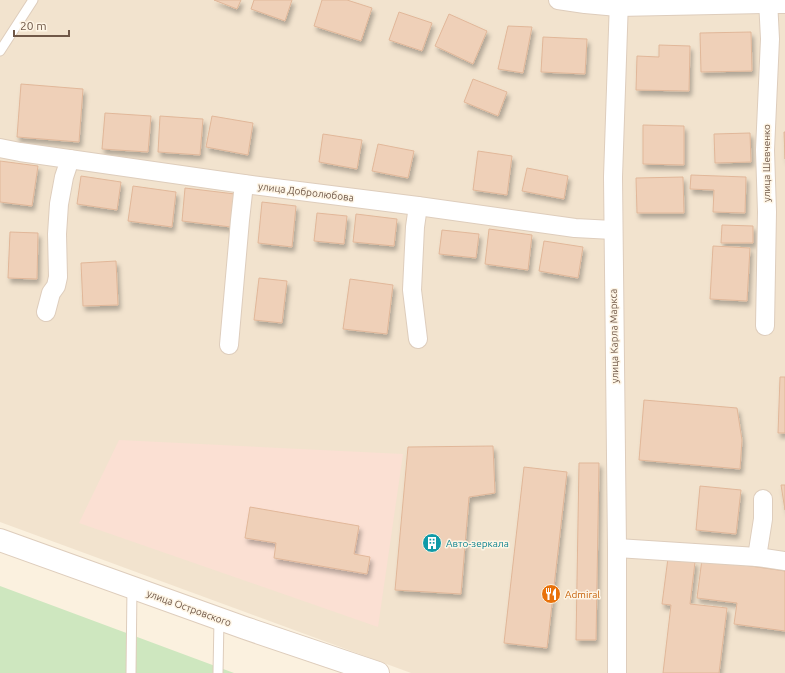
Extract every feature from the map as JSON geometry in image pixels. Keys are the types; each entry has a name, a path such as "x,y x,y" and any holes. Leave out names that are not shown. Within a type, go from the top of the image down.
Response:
{"street":[{"path":"558,0 585,4 774,3"},
{"name":"улица Шевченко","path":"764,326 767,212 765,150 770,39 774,3"},
{"name":"улица Карла Маркса","path":"617,673 613,177 618,4"},
{"name":"улица Добролюбова","path":"0,148 244,184 575,228 613,230"},
{"path":"46,312 50,293 56,286 58,277 57,234 60,204 64,177 70,159"},
{"path":"228,345 244,184"},
{"path":"418,206 415,227 412,290 418,339"},
{"path":"757,558 763,519 763,499"},
{"name":"улица Островского","path":"0,540 378,673"},
{"path":"617,548 785,561"}],"lane":[{"path":"0,51 33,0"},
{"path":"131,673 132,587"},
{"path":"218,673 219,618"}],"shaded area":[{"path":"0,0 785,0 785,673 411,673 0,522"},
{"path":"119,440 403,454 378,627 79,523"}],"green space":[{"path":"0,586 234,673 0,673"}],"building":[{"path":"214,0 241,0 237,9"},
{"path":"254,0 292,0 285,21 251,9"},
{"path":"322,0 347,0 372,8 361,41 314,26"},
{"path":"399,12 432,23 422,51 389,40"},
{"path":"449,14 487,31 473,64 435,46"},
{"path":"508,26 532,27 523,73 498,69"},
{"path":"751,32 752,71 701,72 700,33"},
{"path":"543,37 587,39 585,74 541,72"},
{"path":"659,45 690,46 689,91 636,90 637,56 659,57"},
{"path":"473,79 507,92 498,116 464,102"},
{"path":"21,84 83,89 79,142 17,137"},
{"path":"105,113 151,116 148,152 102,149"},
{"path":"160,116 203,119 200,155 158,152"},
{"path":"212,116 253,123 248,155 206,147"},
{"path":"643,125 684,126 684,165 643,164"},
{"path":"784,132 785,132 785,159"},
{"path":"750,133 751,162 715,163 714,134"},
{"path":"323,134 362,140 357,169 319,162"},
{"path":"378,144 414,151 408,178 372,171"},
{"path":"478,151 512,156 507,195 473,190"},
{"path":"0,161 38,166 32,206 0,202"},
{"path":"527,168 568,176 564,199 522,191"},
{"path":"691,175 746,177 745,213 713,212 714,190 690,189"},
{"path":"81,176 121,182 117,210 77,204"},
{"path":"683,177 684,213 637,213 636,178"},
{"path":"133,186 176,192 172,227 128,221"},
{"path":"185,188 235,194 231,227 182,221"},
{"path":"262,202 296,206 292,247 258,243"},
{"path":"317,213 347,216 344,244 314,241"},
{"path":"356,214 397,219 394,246 353,242"},
{"path":"722,225 753,226 753,243 721,243"},
{"path":"489,229 532,235 528,270 485,264"},
{"path":"442,230 479,234 476,258 439,254"},
{"path":"10,232 38,233 37,279 8,278"},
{"path":"544,241 583,247 578,278 539,271"},
{"path":"713,246 750,248 747,301 710,299"},
{"path":"116,261 118,305 83,306 81,263"},
{"path":"259,278 287,281 282,323 254,320"},
{"path":"350,279 393,285 387,334 343,329"},
{"path":"780,377 785,377 785,433 778,433"},
{"path":"644,400 737,408 742,440 740,469 639,460"},
{"name":"Авто-зеркала","path":"493,446 495,493 469,497 461,594 395,590 408,447"},
{"path":"579,463 599,463 596,640 576,640"},
{"path":"524,467 567,472 547,648 504,643"},
{"path":"781,485 785,485 785,510"},
{"path":"700,486 741,490 736,534 696,530"},
{"path":"250,507 359,526 354,554 370,557 367,574 274,558 276,543 245,538"},
{"path":"668,558 695,562 690,604 727,608 719,673 663,673 671,605 662,604"},
{"path":"702,559 785,571 785,631 734,624 737,603 697,598"}],"place":[{"name":"Авто-зеркала","path":"432,543"},
{"name":"Admiral","path":"551,594"}]}
